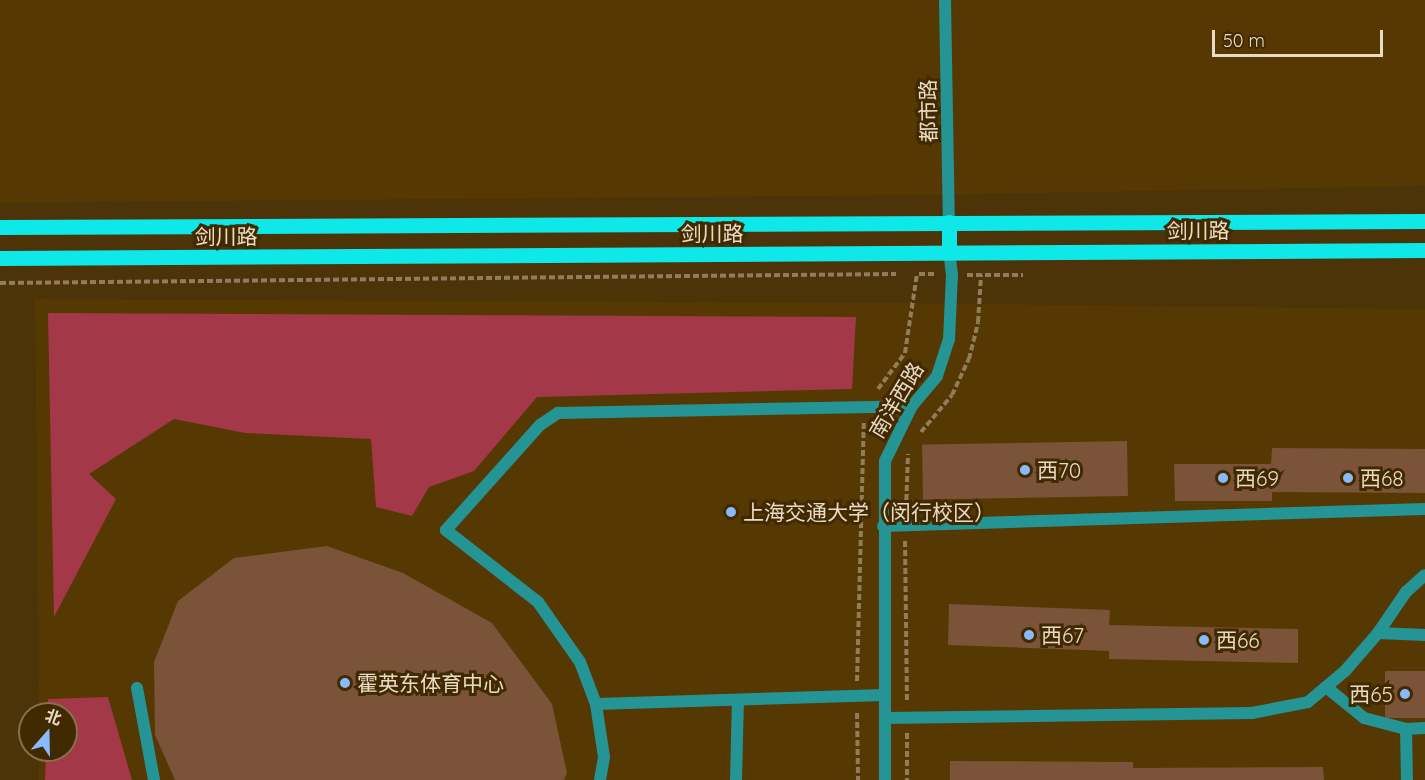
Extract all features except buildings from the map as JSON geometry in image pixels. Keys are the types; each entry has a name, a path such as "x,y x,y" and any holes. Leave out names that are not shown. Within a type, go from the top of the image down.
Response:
{"main road":[{"name":"剑川路","path":"0,227 1425,221"},
{"name":"南洋西路","path":"949,222 949,252"},
{"name":"剑川路","path":"0,258 1425,250"}],"street":[{"name":"都市路","path":"945,0 949,222"},
{"name":"南洋西路","path":"885,780 883,526 885,461 912,406 937,376 949,340 952,274 949,252"},
{"path":"600,780 604,757 596,704 580,662 538,602 446,530 540,425 558,413 912,406"},
{"path":"883,526 1425,509"},
{"path":"885,718 1252,713 1308,702 1345,671 1378,633 1406,592 1425,575"},
{"path":"1378,633 1425,634"},
{"path":"1326,687 1364,718 1406,729 1425,728"},
{"path":"137,688 154,780"},
{"path":"596,704 884,695"},
{"path":"736,780 738,700"},
{"path":"1406,729 1407,780"}],"path":[{"path":"0,283 1023,275"}],"shaded area":[{"path":"0,0 1425,0 1425,186 931,195 0,203"},
{"name":"上海交通大学（闵行校区）","path":"35,299 914,303 1425,309 1425,780 39,780 39,762 78,762 78,702 39,702"},
{"path":"48,313 856,317 852,389 537,397 474,471 429,487 412,516 376,507 371,439 245,433 174,419 89,474 116,499 54,617"},
{"path":"108,697 132,780 45,780 46,762 78,762 78,702 48,702 48,699"}],"place":[{"name":"西70","path":"1025,470"},
{"name":"西69","path":"1223,478"},
{"name":"西68","path":"1348,478"},
{"name":"上海交通大学（闵行校区）","path":"731,512"},
{"name":"西67","path":"1029,635"},
{"name":"西66","path":"1204,640"},
{"name":"霍英东体育中心","path":"345,683"},
{"name":"西65","path":"1405,694"}]}
